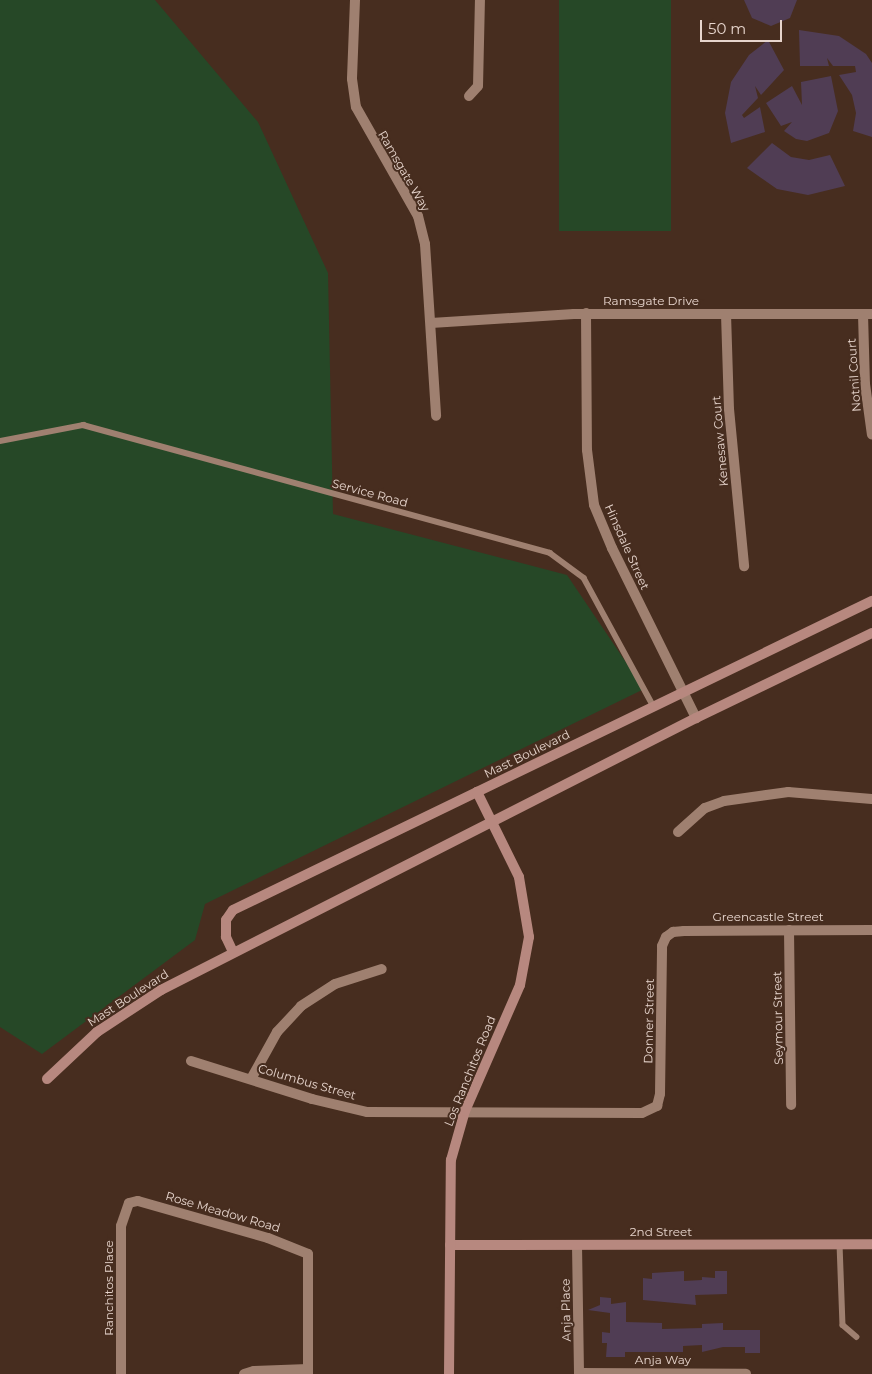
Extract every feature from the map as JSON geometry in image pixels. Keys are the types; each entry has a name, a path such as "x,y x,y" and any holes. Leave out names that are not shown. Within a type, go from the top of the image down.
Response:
{"street":[{"name":"Ramsgate Way","path":"355,0 352,79 356,107 418,216 425,244 436,416"},
{"path":"470,96 478,86 480,0"},
{"name":"Ramsgate Drive","path":"431,322 586,314 867,314"},
{"name":"Hinsdale Street","path":"586,314 587,450 594,505 612,548 696,718"},
{"name":"Kenesaw Court","path":"726,314 729,409 744,566"},
{"name":"Notnil Court","path":"867,314 865,384 872,435"},
{"name":"Mast Boulevard","path":"233,952 226,937 226,920 233,910 872,601"},
{"name":"Mast Boulevard","path":"47,1079 97,1032 161,990 696,718 872,633"},
{"name":"Los Ranchitos Road","path":"449,1374 451,1160 465,1111 520,986 528,955 528,921 523,890 477,792"},
{"path":"678,832 704,808 724,801 788,792 872,799"},
{"name":"Seymour Street","path":"789,930 791,1105"},
{"name":"Greencastle Street","path":"666,937 673,932 684,931 872,930"},
{"name":"Donner Street","path":"657,1106 662,1070 662,946 666,937"},
{"path":"251,1079 277,1032 301,1006 335,984 382,970"},
{"name":"Columbus Street","path":"191,1061 312,1099 367,1112 642,1113 657,1106"},
{"name":"Rose Meadow Road","path":"129,1203 138,1201 268,1238 308,1254 308,1371"},
{"name":"Ranchitos Place","path":"121,1374 121,1226 129,1203"},
{"name":"2nd Street","path":"450,1245 872,1244"},
{"name":"Anja Place","path":"577,1245 579,1373"},
{"path":"244,1374 254,1370 308,1371"},
{"name":"Anja Way","path":"579,1373 746,1374"}],"lane":[{"name":"Service Road","path":"0,441 83,425 550,553 577,570 584,578 654,707"},
{"path":"840,1244 843,1325 858,1337"}],"green space":[{"path":"0,0 155,0 258,122 328,273 333,514 567,575 644,689 205,904 195,940 42,1054 0,1027"},
{"path":"559,0 671,0 671,231 559,231"}],"building":[{"path":"744,0 797,0 790,18 771,26 752,18"},
{"path":"799,30 839,36 866,54 872,63 872,137 853,131 856,113 852,95 839,75 856,72 855,66 833,66 827,58 829,66 800,66"},
{"path":"768,40 784,70 761,95 755,86 758,98 742,115 744,118 760,107 765,132 731,143 725,113 731,82 749,55"},
{"path":"831,76 838,111 829,133 807,141 796,139 784,131 792,122 781,126 766,103 792,86 802,105 801,82"},
{"path":"772,143 791,157 809,160 830,155 845,186 808,195 777,189 747,168"},
{"path":"684,1271 684,1281 702,1280 702,1277 715,1278 715,1271 727,1271 727,1294 695,1295 696,1305 643,1300 643,1278 652,1279 652,1273"},
{"path":"600,1297 611,1298 611,1304 626,1302 626,1322 662,1323 662,1329 702,1328 702,1324 723,1323 723,1330 760,1330 760,1353 745,1353 745,1347 723,1347 702,1352 702,1345 683,1346 683,1352 625,1352 625,1357 606,1357 607,1343 602,1343 602,1332 610,1333 610,1313 588,1310 600,1305"}]}
